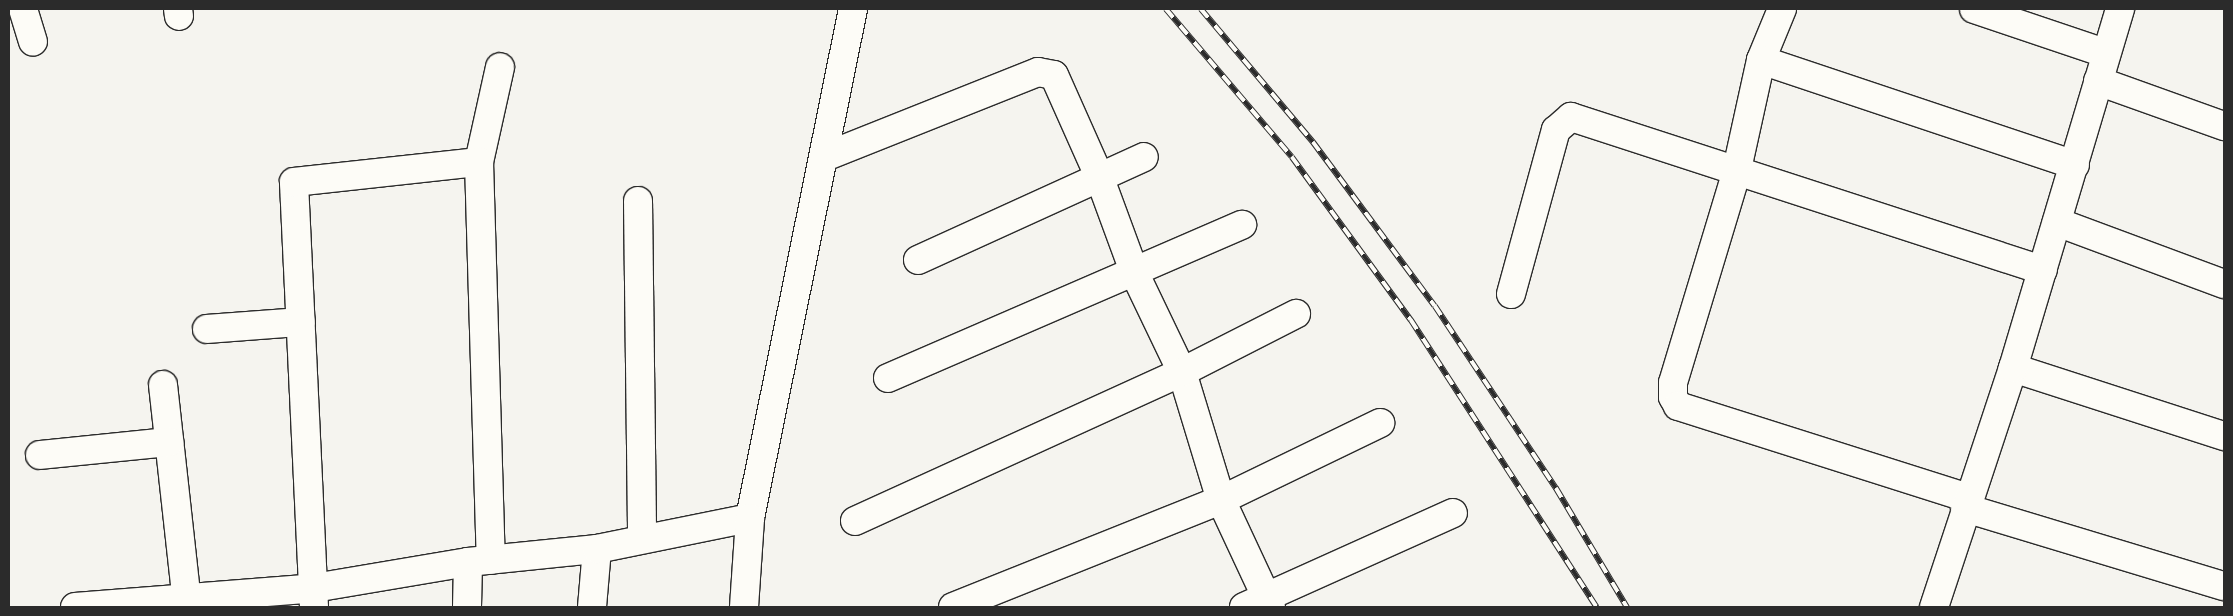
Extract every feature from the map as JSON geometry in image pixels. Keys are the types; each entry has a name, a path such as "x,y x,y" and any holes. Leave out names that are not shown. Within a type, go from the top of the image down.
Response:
{"street":[{"path":"23,9 33,42"},
{"path":"744,607 750,518 826,156 853,9"},
{"path":"1782,9 1761,60 1736,174 1673,382 1678,406 1966,503 2224,586"},
{"path":"1974,9 2105,53"},
{"path":"1934,607 1966,503 2013,368 2075,165 2105,53 2120,9"},
{"path":"1761,60 2075,165"},
{"path":"467,607 480,561 479,162 500,67"},
{"path":"826,156 1038,72 1049,72 1060,81 1100,176 1135,274 1182,372 1221,500 1260,604 1453,513"},
{"path":"2098,81 2224,126"},
{"path":"1511,294 1556,130 1570,117 1736,174 2043,270"},
{"path":"918,260 1144,157"},
{"path":"314,598 294,182 479,162"},
{"path":"638,202 642,539"},
{"path":"2057,222 2224,284"},
{"path":"888,378 1135,274 1242,225"},
{"path":"855,521 1182,372 1296,314"},
{"path":"207,328 302,322"},
{"path":"2013,368 2224,436"},
{"path":"163,385 186,595"},
{"path":"953,607 1221,500 1380,423"},
{"path":"40,456 169,442"},
{"path":"75,607 186,595 314,598 480,561 597,549 750,518"},
{"path":"592,607 597,549"}],"railway":[{"path":"1166,9 1292,157 1411,320 1597,607"},
{"path":"1201,9 1313,142 1435,306 1556,488 1627,607"}]}
